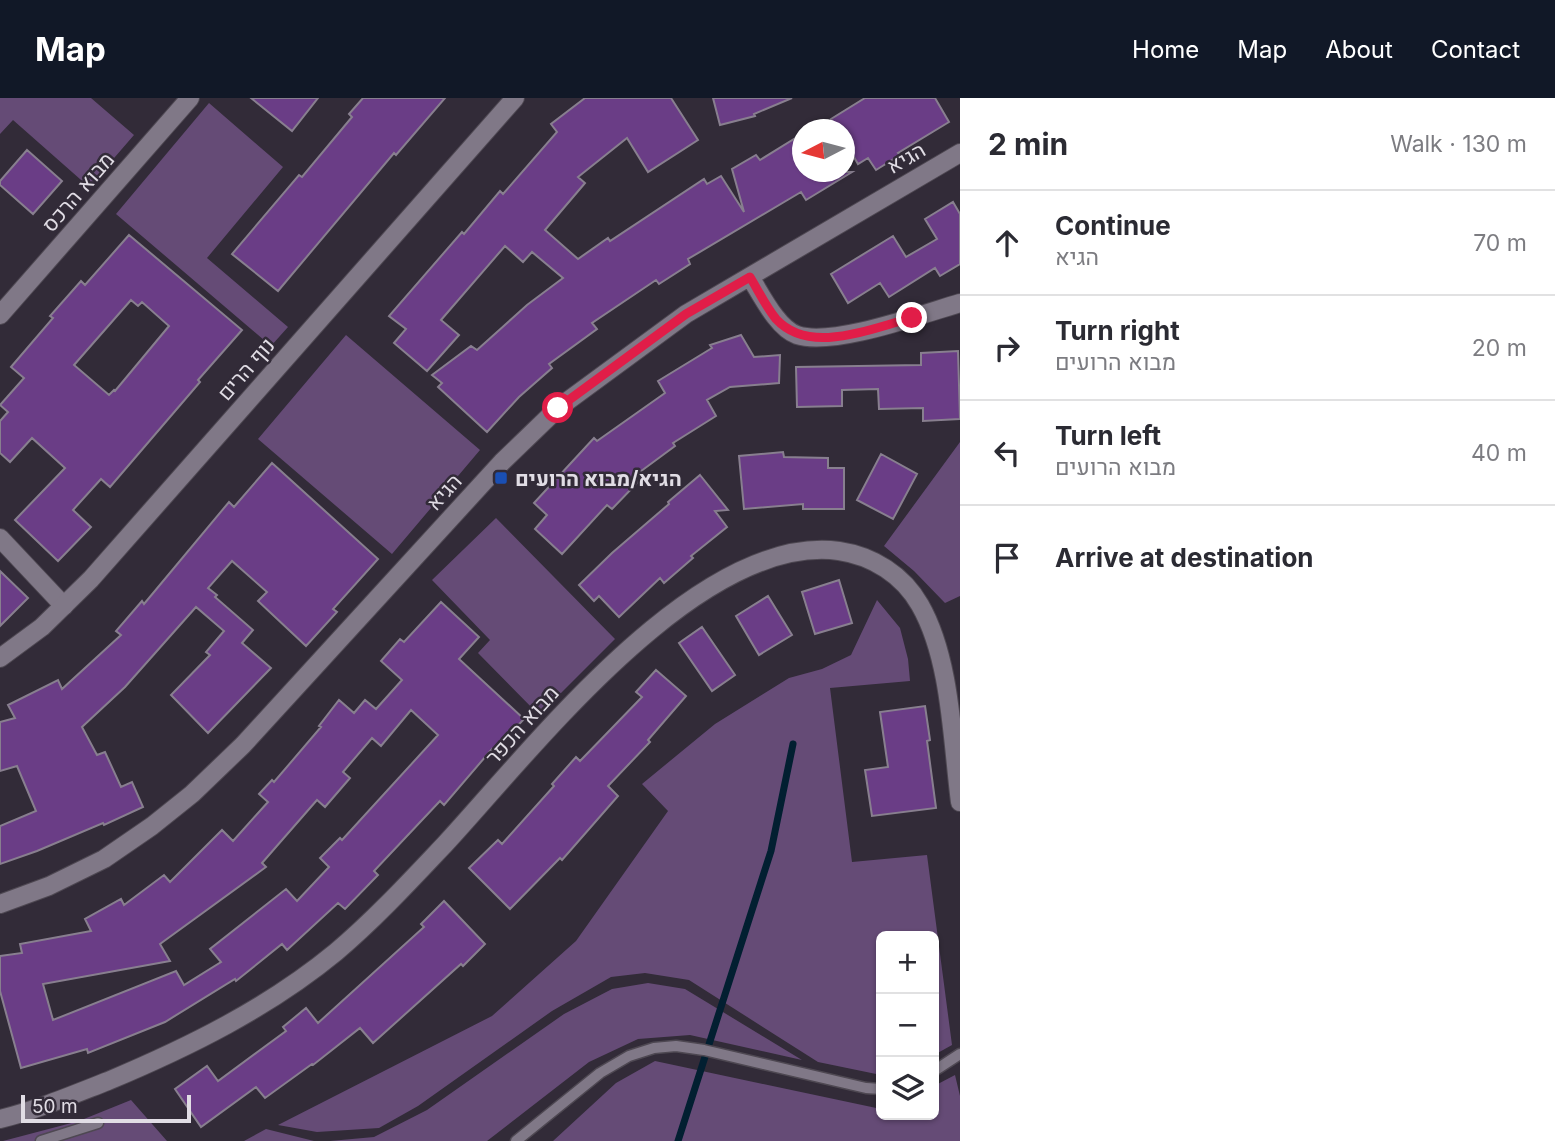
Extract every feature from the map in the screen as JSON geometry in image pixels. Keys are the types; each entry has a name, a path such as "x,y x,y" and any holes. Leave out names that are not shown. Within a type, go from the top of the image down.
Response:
{"street":[{"name":"מבוא הרכס","path":"0,315 190,98"},
{"name":"נוף הרים","path":"0,658 42,627 91,579 514,98"},
{"name":"הגיא","path":"0,904 48,886 104,859 192,794 243,745 502,462 558,408 686,314 960,153"},
{"path":"750,277 776,318 796,335 826,338 912,318 960,303"},
{"path":"0,538 64,606"},
{"name":"מבוא הכפר","path":"0,1119 36,1110 172,1054 292,986 337,951 385,906 445,844 584,690 639,639 735,573 782,554 822,549 857,554 892,570 919,602 934,634 944,673 960,802"}],"lane":[{"path":"516,1141 600,1073 629,1056 654,1048 676,1046 704,1050 876,1089"},
{"path":"939,1068 960,1054"},
{"path":"41,1141 98,1123"}],"shaded area":[{"path":"0,98 91,98 134,135 89,187 13,120 0,134"},
{"path":"209,103 283,167 207,258 288,327 271,346 116,214"},
{"path":"346,335 480,450 392,554 258,439"},
{"path":"960,442 960,596 945,603 914,571 884,546"},
{"path":"496,518 615,639 539,715 478,653 490,640 432,580"},
{"path":"877,600 900,628 908,659 910,681 830,688 852,862 927,855 937,931 876,931 876,1074 818,1062 689,980 645,973 611,977 552,1011 418,1106 379,1128 317,1132 278,1125 492,1016 576,941 668,811 642,784 715,724 789,678 822,669 851,655"},
{"path":"939,946 952,1045 939,1052"},
{"path":"648,983 685,989 802,1060 690,1035 638,1039 589,1062 487,1141 330,1141 374,1137 427,1110 564,1014 612,989"},
{"path":"655,1061 876,1108 876,1120 939,1120 939,1083 955,1075 960,1096 960,1141 553,1141 616,1083"},
{"path":"131,1100 167,1141 3,1141 79,1121"},
{"path":"266,1129 314,1141 244,1141"}],"building":[{"path":"251,98 318,98 292,131"},
{"path":"363,98 445,98 396,155 394,153 278,291 232,254 299,175 302,177 352,117 349,114"},
{"path":"585,98 671,98 698,140 648,172 627,138 578,177 585,183 545,230 578,259 704,179 707,184 721,176 744,212 732,169 756,155 760,160 792,140 792,182 836,182 806,200 801,192 688,259 690,264 659,284 656,280 592,323 597,329 549,364 552,368 519,397 487,432 438,387 442,383 432,375 471,346 477,350 527,305 563,278 532,252 523,262 505,246 441,320 459,335 427,371 394,343 406,329 389,316 462,232 464,234 500,191 503,194 557,132 551,124"},
{"path":"713,98 792,98 754,114 755,116 720,125"},
{"path":"865,98 935,98 949,122 898,153 900,155 876,170 868,158 858,164 855,159 855,119 831,119"},
{"path":"27,150 62,181 33,214 0,185 0,181"},
{"path":"953,202 960,214 960,264 940,276 935,268 889,297 880,283 848,303 831,274 893,236 906,257 937,239 925,219"},
{"path":"129,235 242,330 110,487 101,479 73,510 91,527 58,561 15,520 65,468 32,438 10,462 0,453 0,421 8,412 0,405 24,378 11,367 81,281 85,285","holes":["131,300 138,306 142,302 169,326 109,395 74,365"]},
{"path":"741,335 754,357 780,355 779,383 730,387 707,400 716,416 673,443 675,446 633,477 638,482 612,509 607,505 562,554 535,529 547,515 534,503 594,438 597,441 665,393 658,381 712,348 710,345"},
{"path":"958,351 960,419 923,421 923,408 879,409 878,389 842,390 842,406 797,407 796,367 921,365 921,353"},
{"path":"783,452 784,457 828,458 828,468 844,468 844,509 803,509 803,504 744,509 739,456"},
{"path":"881,454 917,474 893,519 857,500"},
{"path":"272,463 378,559 333,609 337,612 306,646 258,601 267,592 232,561 208,588 253,630 242,643 271,668 208,733 171,695 210,655 206,652 224,631 196,607 125,687 82,727 97,755 105,752 121,787 132,782 143,807 104,825 103,823 0,864 0,826 36,811 17,766 0,771 0,722 15,718 8,705 58,680 62,689 121,635 116,631 142,601 144,604 229,502 234,507"},
{"path":"700,475 728,510 715,511 727,527 691,556 693,558 664,583 660,578 619,617 599,596 594,601 579,585"},
{"path":"0,571 28,598 0,626"},
{"path":"839,580 852,623 815,634 802,592"},
{"path":"768,596 792,635 759,655 736,616"},
{"path":"441,602 479,637 459,659 524,719 494,751 492,749 444,805 440,801 374,871 378,875 345,909 338,903 287,950 282,944 236,981 235,979 165,1022 88,1053 87,1049 21,1068 0,991 0,956 22,953 20,944 91,931 85,919 121,899 124,905 164,875 170,882 222,830 233,841 268,802 259,794 272,780 274,782 321,727 319,726 339,700 354,713 365,700 376,709 402,680 381,661 400,639 404,642","holes":["411,710 438,735 342,840 340,838 320,858 329,867 297,901 286,889 210,949 221,962 184,985 176,971 53,1020 43,984 170,961 160,944 266,867 262,863 317,800 325,807 350,778 343,772 372,738 381,746"]},
{"path":"702,627 735,675 712,691 679,643"},
{"path":"656,670 686,696 648,740 650,742 608,786 618,796 562,860 560,858 510,909 469,868 498,840 502,844 576,757 580,761 642,697 636,692"},
{"path":"925,706 936,808 872,816 865,770 888,767 880,712"},
{"path":"444,901 485,944 463,966 461,964 373,1043 360,1028 265,1098 256,1087 201,1127 175,1089 207,1066 218,1081 286,1031 283,1027 306,1008 318,1023 424,927 421,924"}],"waterway":[{"path":"678,1141 771,851 793,744"}],"place":[{"name":"הגיא/מבוא הרועים","path":"501,478"}],"route":[{"path":"558,408 686,314 750,277 776,318 796,335 826,338 912,318"}]}
